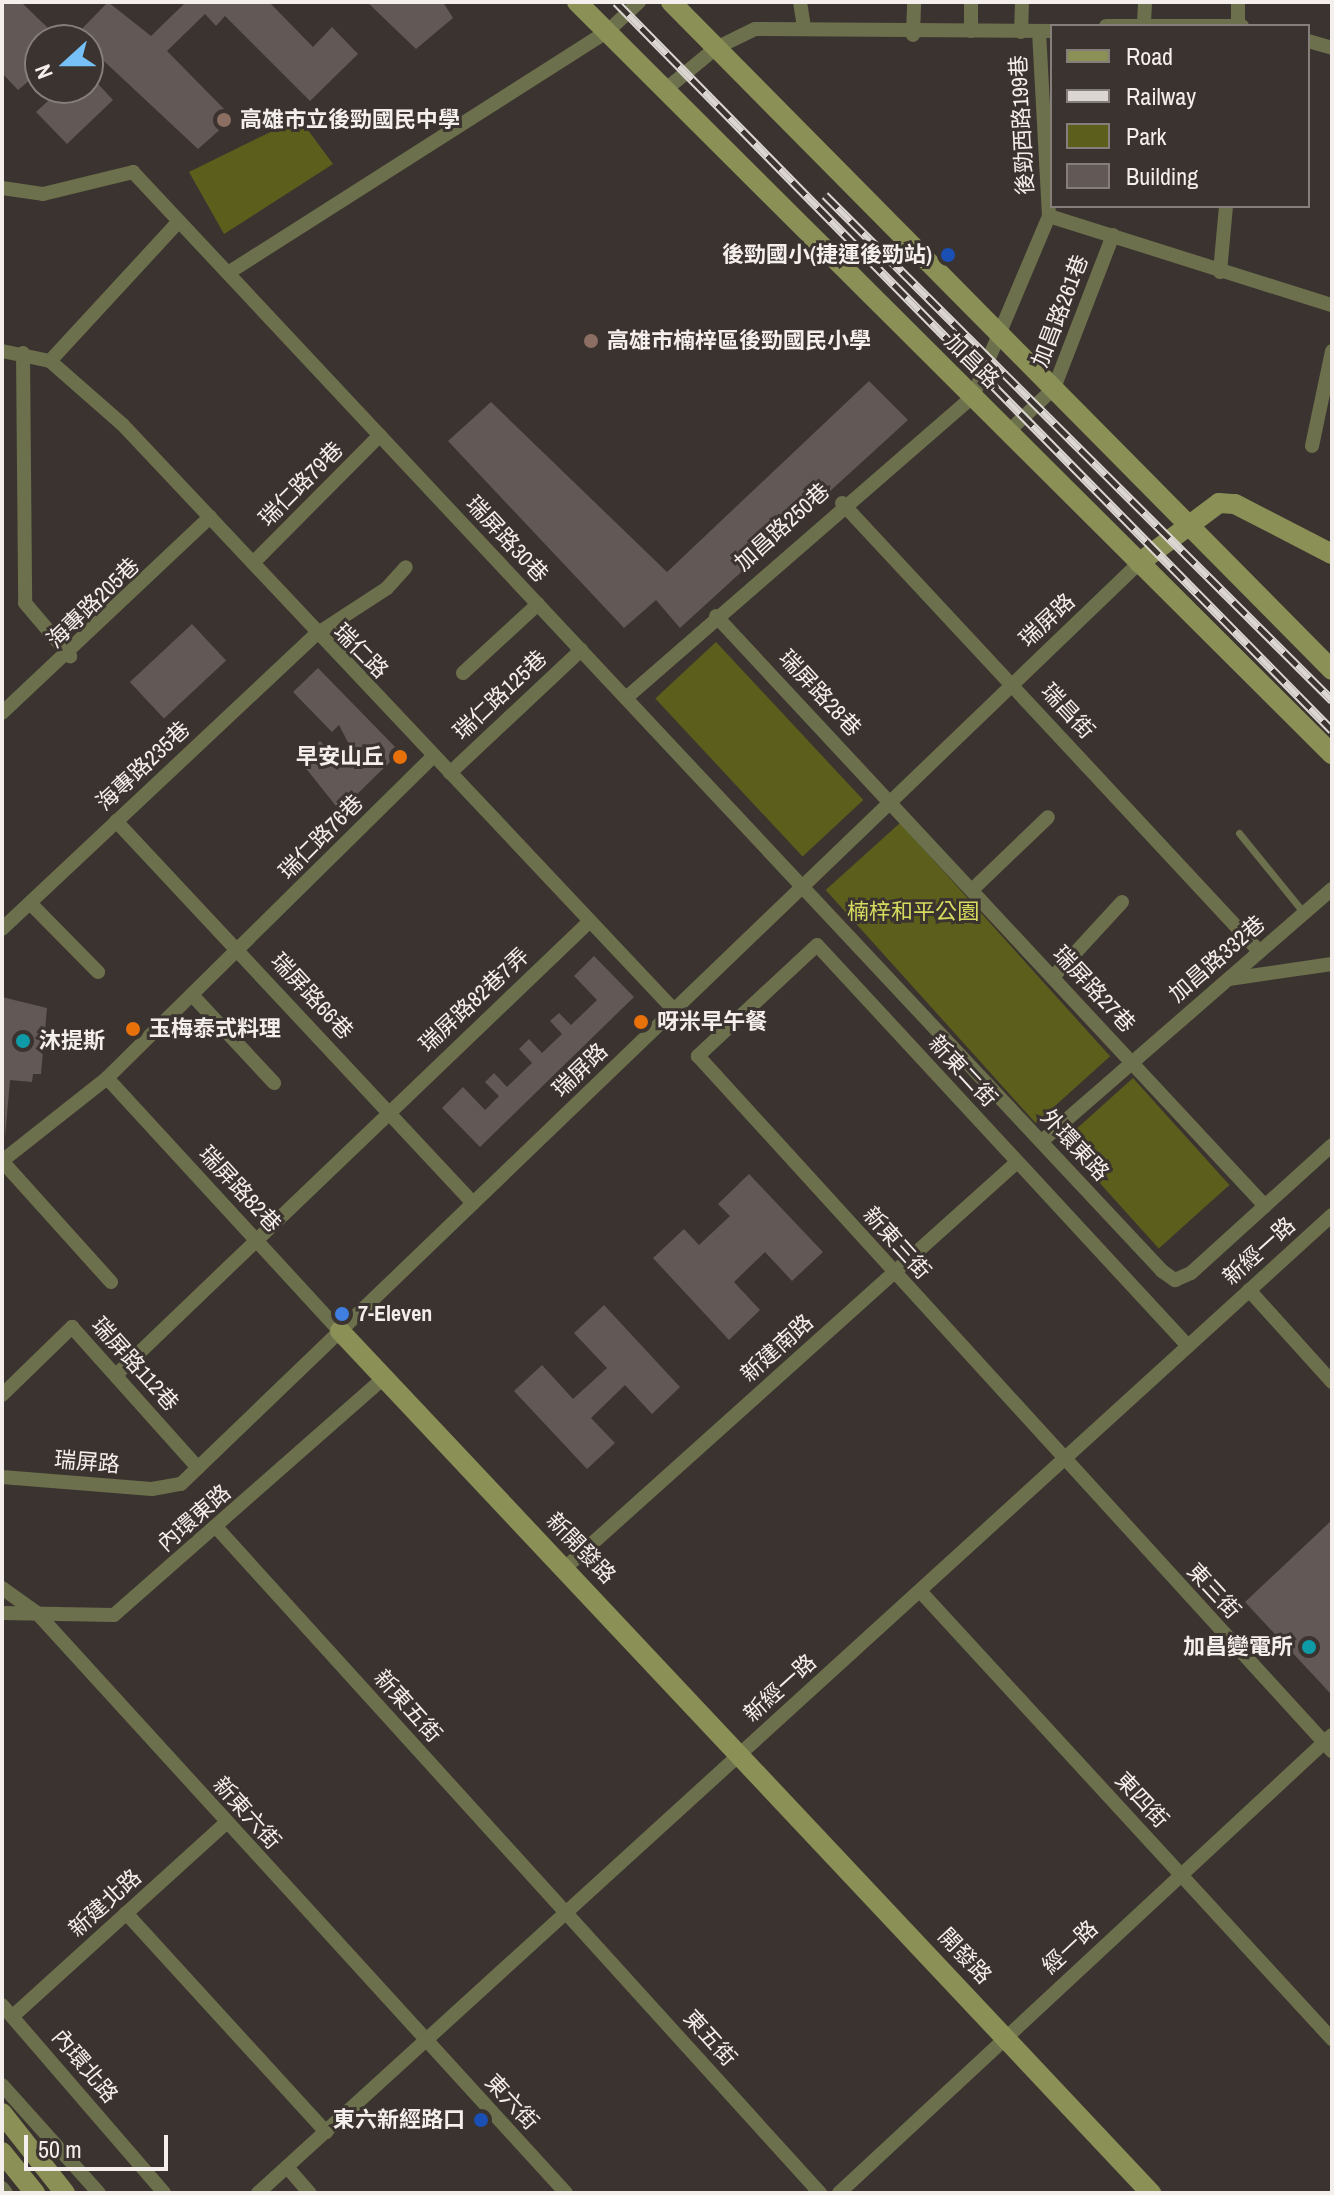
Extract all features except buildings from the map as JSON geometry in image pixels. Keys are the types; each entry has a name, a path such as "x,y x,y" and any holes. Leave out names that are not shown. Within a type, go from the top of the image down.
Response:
{"street":[{"name":"加昌路","path":"577,2 1332,754"},
{"path":"228,273 607,32 639,2"},
{"name":"加昌路","path":"671,2 1054,388 1183,526 1332,670"},
{"path":"800,2 804,27"},
{"path":"913,35 914,2"},
{"path":"971,2 971,31"},
{"path":"1021,32 1022,2"},
{"path":"1144,22 1145,2"},
{"path":"1238,2 1239,24"},
{"path":"1125,24 1192,24"},
{"path":"665,90 716,48 755,29 804,27 913,35 971,31 1046,32"},
{"name":"後勁西路199巷","path":"1046,32 1049,216"},
{"path":"1310,42 1332,48"},
{"name":"瑞屏路30巷","path":"2,188 43,194 133,172 802,886"},
{"path":"1220,272 1226,208"},
{"path":"1049,216 1332,305"},
{"name":"加昌路261巷","path":"973,396 997,331 1049,216"},
{"path":"50,361 179,221"},
{"name":"加昌路261巷","path":"1008,432 1054,388 1113,235"},
{"name":"瑞仁路","path":"2,351 50,361 210,517 315,635 674,1010"},
{"path":"1312,446 1332,351"},
{"path":"23,353 25,603 70,656"},
{"name":"加昌路250巷","path":"626,698 842,503 973,396"},
{"name":"瑞仁路79巷","path":"253,563 380,435"},
{"name":"瑞昌街","path":"842,503 1259,951"},
{"path":"1139,563 1210,507 1235,504 1332,554"},
{"name":"海專路205巷","path":"2,713 70,656 210,517"},
{"name":"瑞屏路","path":"2,1477 169,1489 198,1468 1139,563"},
{"name":"海專路235巷","path":"2,929 315,635 387,588 406,567"},
{"path":"463,673 538,604"},
{"name":"瑞屏路28巷","path":"716,616 891,801"},
{"name":"瑞仁路125巷","path":"450,773 581,650"},
{"name":"瑞仁路76巷","path":"239,950 434,756"},
{"name":"瑞屏路27巷","path":"891,801 1265,1206"},
{"path":"972,890 1048,817"},
{"name":"瑞屏路66巷","path":"116,821 473,1203"},
{"name":"外環東路","path":"802,886 1175,1280 1265,1206 1332,1145"},
{"name":"加昌路332巷","path":"1042,1141 1332,889"},
{"path":"1053,977 1122,902"},
{"path":"30,903 98,972"},
{"name":"瑞屏路82巷7弄","path":"257,1240 590,921"},
{"name":"新東二街","path":"698,1056 817,945 1188,1346"},
{"path":"111,1282 2,1161 107,1078 239,950"},
{"path":"1229,979 1332,964"},
{"path":"193,996 274,1083"},
{"name":"新東三街","path":"698,1056 1063,1460"},
{"name":"瑞屏路82巷","path":"107,1078 340,1331"},
{"name":"新建南路","path":"566,1567 1017,1162"},
{"name":"新經一路","path":"258,2193 1332,1215"},
{"path":"116,1375 257,1240"},
{"path":"1249,1290 1332,1382"},
{"name":"瑞屏路112巷","path":"2,1395 72,1327 198,1468"},
{"name":"新開發路","path":"340,1331 743,1752"},
{"name":"內環東路","path":"2,1613 114,1615 217,1528 384,1378"},
{"name":"東三街","path":"1063,1460 1329,1743"},
{"name":"新東五街","path":"217,1528 566,1913"},
{"name":"新東六街","path":"2,1588 37,1613 426,2042"},
{"name":"東四街","path":"920,1591 1332,2039"},
{"name":"經一路","path":"839,2193 1180,1874 1329,1743"},
{"name":"開發路","path":"743,1752 1151,2193"},
{"name":"新建北路","path":"13,2016 226,1823"},
{"path":"126,1913 326,2132"},
{"name":"東五街","path":"566,1913 820,2193"},
{"name":"內環北路","path":"2,2005 164,2193"},
{"name":"東六街","path":"426,2042 566,2193"},
{"path":"2,2085 99,2193"},
{"path":"2,2113 65,2193"},
{"path":"2,2152 35,2193"},
{"path":"287,2167 310,2193"},
{"path":"2,2188 6,2193"}],"lane":[{"path":"1239,833 1304,913"}],"green space":[{"path":"299,118 333,164 224,234 189,172"},
{"name":"楠梓和平公園","path":"716,642 863,800 803,857 655,699"},
{"name":"楠梓和平公園","path":"900,823 1110,1056 1036,1123 826,890"},
{"path":"1133,1078 1229,1185 1159,1249 1062,1142"}],"railway":[{"path":"616,2 1332,730"},
{"path":"825,195 1332,700"}],"place":[{"name":"高雄市立後勁國民中學","path":"224,120"},
{"name":"後勁國小(捷運後勁站)","path":"948,255"},
{"name":"高雄市楠梓區後勁國民小學","path":"591,341"},
{"name":"早安山丘","path":"400,757"},
{"name":"呀米早午餐","path":"641,1022"},
{"name":"玉梅泰式料理","path":"133,1029"},
{"name":"沐提斯","path":"23,1041"},
{"name":"7-Eleven","path":"342,1314"},
{"name":"加昌變電所","path":"1309,1647"},
{"name":"東六新經路口","path":"481,2120"}]}
